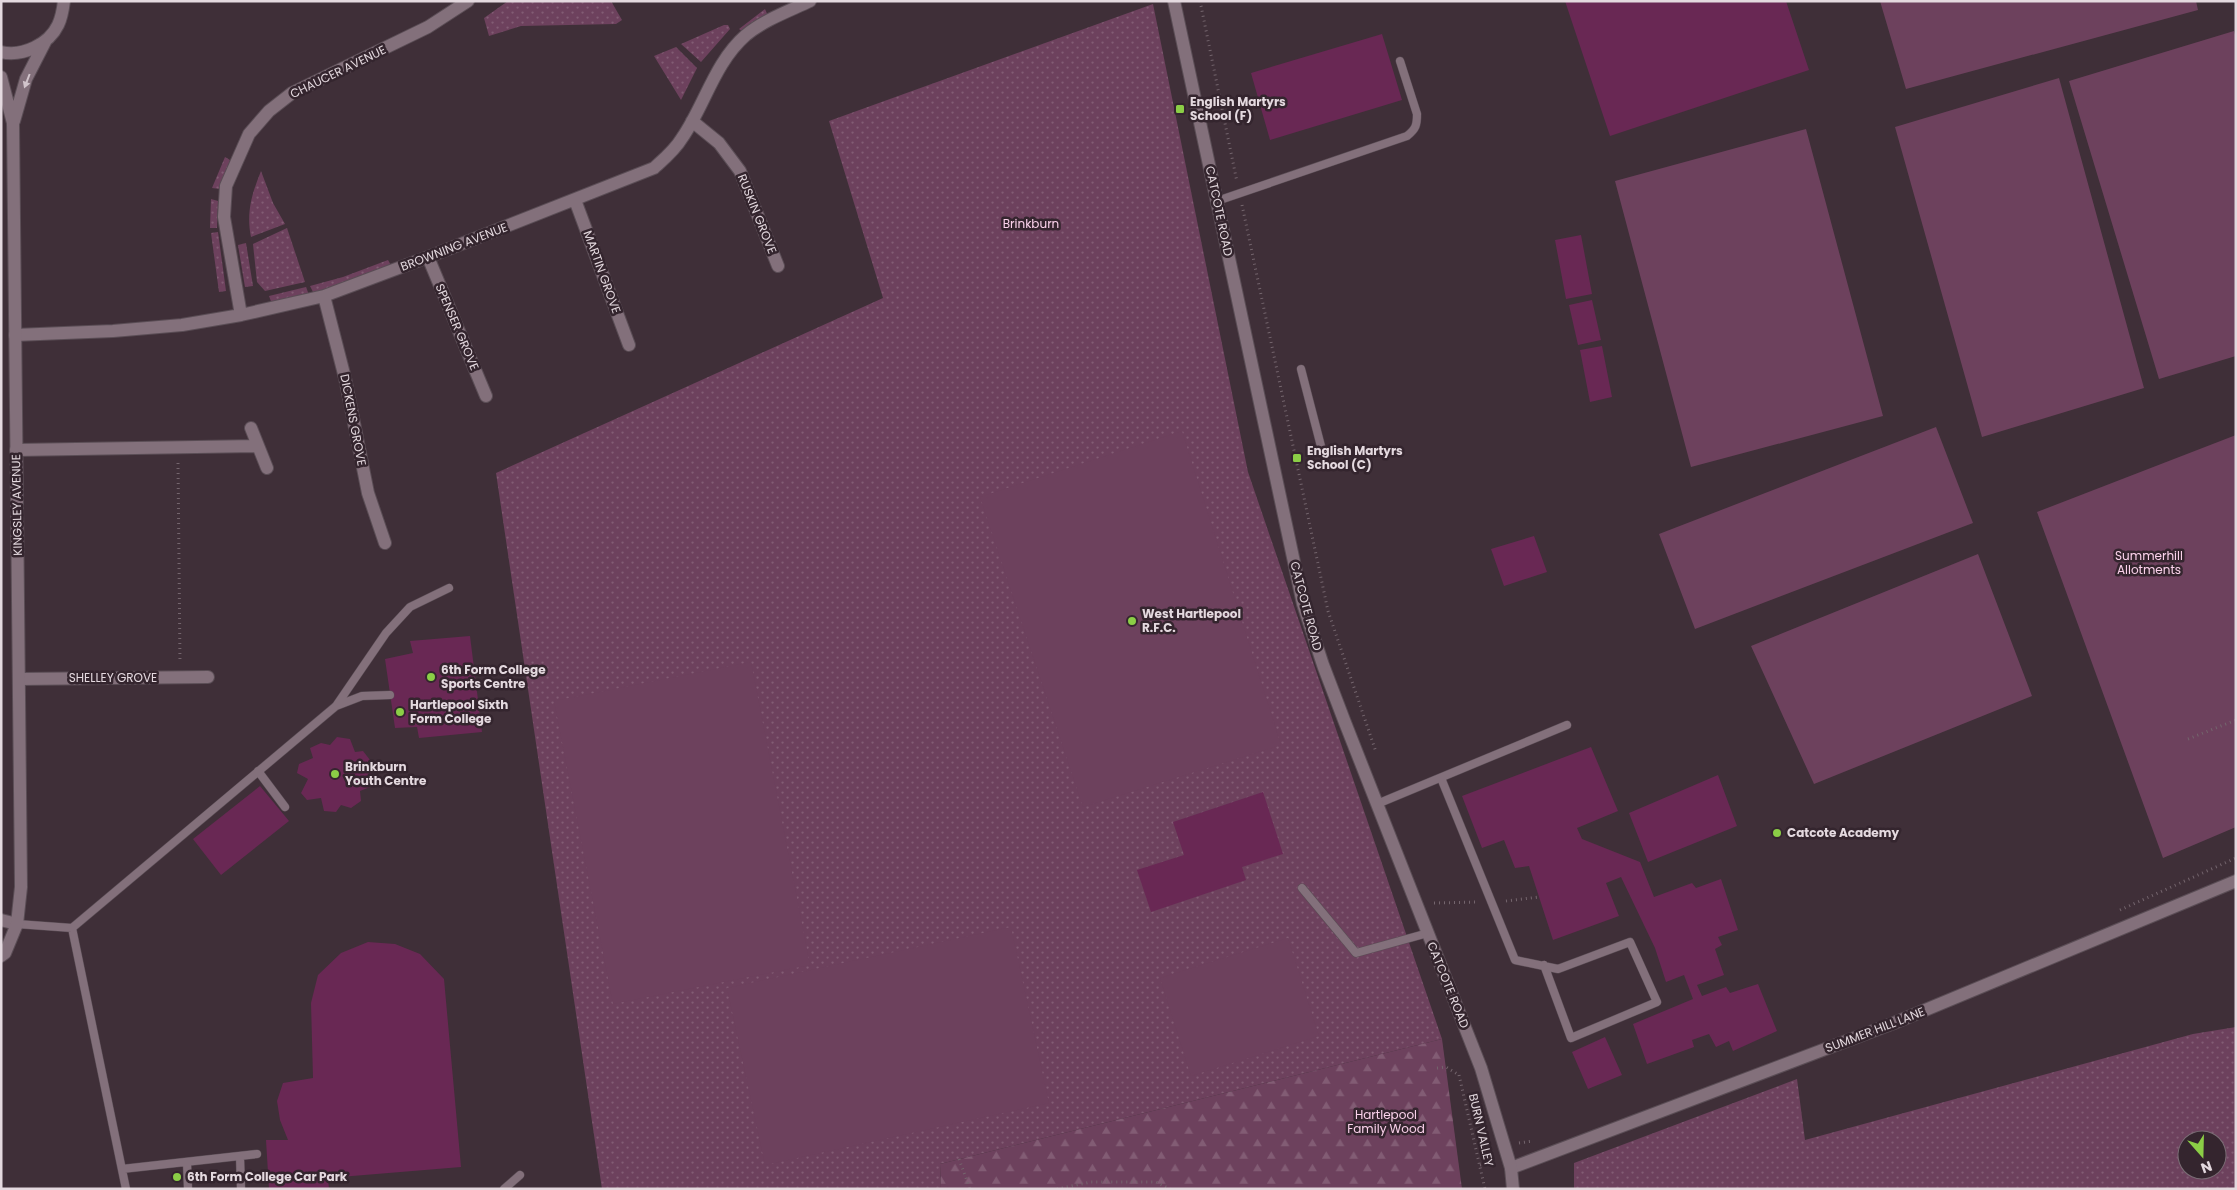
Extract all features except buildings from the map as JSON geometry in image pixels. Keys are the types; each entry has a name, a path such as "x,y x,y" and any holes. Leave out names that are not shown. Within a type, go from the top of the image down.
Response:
{"street":[{"name":"CHAUCER AVENUE","path":"241,315 224,217 226,186 250,134 269,111 292,93 428,27 468,1"},
{"name":"BROWNING AVENUE","path":"15,335 113,331 182,325 241,315 324,296 654,168 670,155 683,138 710,84 745,36 760,25 810,1"},
{"name":"CATCOTE ROAD","path":"1174,1 1304,604 1323,665 1481,1068 1511,1168 1513,1189"},
{"name":"KINGSLEY AVENUE","path":"13,123 26,79 46,40 58,27 65,5"},
{"path":"1,52 25,52 46,40"},
{"name":"KINGSLEY AVENUE","path":"1,77 13,123 21,887 17,924 5,953 1,956"},
{"name":"RUSKIN GROVE","path":"692,121 719,143 740,171 778,266"},
{"name":"MARTIN GROVE","path":"575,200 628,345"},
{"name":"SPENSER GROVE","path":"428,257 486,396"},
{"name":"DICKENS GROVE","path":"324,296 346,378 368,494 385,544"},
{"path":"251,428 267,468"},
{"path":"16,450 258,446"},
{"name":"SHELLEY GROVE","path":"19,679 208,678"},
{"name":"SUMMER HILL LANE","path":"1511,1168 1894,1023 2236,881"},
{"path":"1,920 17,924"}],"lane":[{"path":"1217,201 1408,136 1415,130 1417,114 1400,61"},
{"path":"1301,369 1323,454"},
{"path":"17,924 72,928 336,706 386,633 410,607 449,588"},
{"path":"336,706 362,696 390,695"},
{"path":"1377,804 1566,725"},
{"path":"258,771 285,807"},
{"path":"1441,778 1516,960 1544,966 1558,969 1630,942 1657,1002 1571,1038 1544,966"},
{"path":"1302,888 1356,953 1428,933"},
{"path":"72,928 126,1189"},
{"path":"122,1169 257,1154"},
{"path":"240,1156 241,1189"},
{"path":"187,1162 188,1189"},
{"path":"504,1189 520,1175"}],"path":[{"path":"1200,1 1328,611 1377,755"},
{"path":"178,447 181,678"},
{"path":"2188,739 2236,720"},
{"path":"2119,910 2236,858"},
{"name":"BURN VALLEY","path":"1437,1068 1446,1068 1459,1075 1485,1189"},
{"path":"1516,1134 1519,1143 1538,1140"},
{"path":"959,1159 970,1189"},
{"path":"1057,1189 1091,1182 1156,1182 1170,1189"}],"green space":[{"path":"508,1 611,1 622,20 616,24 521,26 489,36 484,18"},
{"path":"1880,1 2196,1 2198,10 1906,89"},
{"name":"Brinkburn","path":"1153,4 1248,472 1442,1039 940,1164 941,1189 602,1189 496,473 883,298 829,121"},
{"path":"765,9 768,16 743,32 739,29"},
{"path":"728,25 730,29 701,62 681,44"},
{"path":"2234,31 2236,38 2236,356 2159,379 2069,81"},
{"path":"676,47 697,68 681,100 654,56"},
{"path":"2059,78 2144,388 1982,437 1895,127"},
{"path":"1806,129 1883,416 1691,467 1615,181"},
{"path":"225,157 230,160 220,189 212,188"},
{"path":"261,171 273,203 285,224 251,237 249,220 251,203"},
{"path":"211,199 218,201 217,228 210,228"},
{"path":"287,228 305,282 265,291 257,282 253,244"},
{"path":"218,232 226,291 219,292 211,233"},
{"path":"246,243 253,286 245,287 238,245"},
{"path":"388,260 392,267 314,294 310,286 343,277"},
{"path":"306,287 309,295 272,304 269,296"},
{"path":"1936,427 1973,523 1695,629 1659,534"},
{"name":"West Hartlepool R.F.C.","path":"1182,431 1281,745 1083,807 980,497"},
{"name":"Summerhill Allotments","path":"2236,435 2236,827 2163,858 2037,512"},
{"path":"1978,554 2032,696 1814,784 1751,646"},
{"path":"751,662 810,965 613,1004 554,701"},
{"path":"1011,927 1049,1103 765,1165 727,988"},
{"path":"1288,938 1319,1036 1191,1076 1160,978"},
{"path":"2236,1027 2236,1189 1574,1189 1574,1163 1797,1079 1805,1140 2193,1034"},
{"name":"Hartlepool Family Wood","path":"1442,1039 1462,1189 941,1189 940,1164"}],"place":[{"name":"English Martyrs School (F)","path":"1180,109"},
{"name":"English Martyrs School (C)","path":"1297,458"},
{"name":"West Hartlepool R.F.C.","path":"1132,621"},
{"name":"6th Form College Sports Centre","path":"431,677"},
{"name":"Hartlepool Sixth Form College","path":"400,712"},
{"name":"Brinkburn Youth Centre","path":"335,774"},
{"name":"Catcote Academy","path":"1777,833"},
{"name":"6th Form College Car Park","path":"177,1177"}]}
